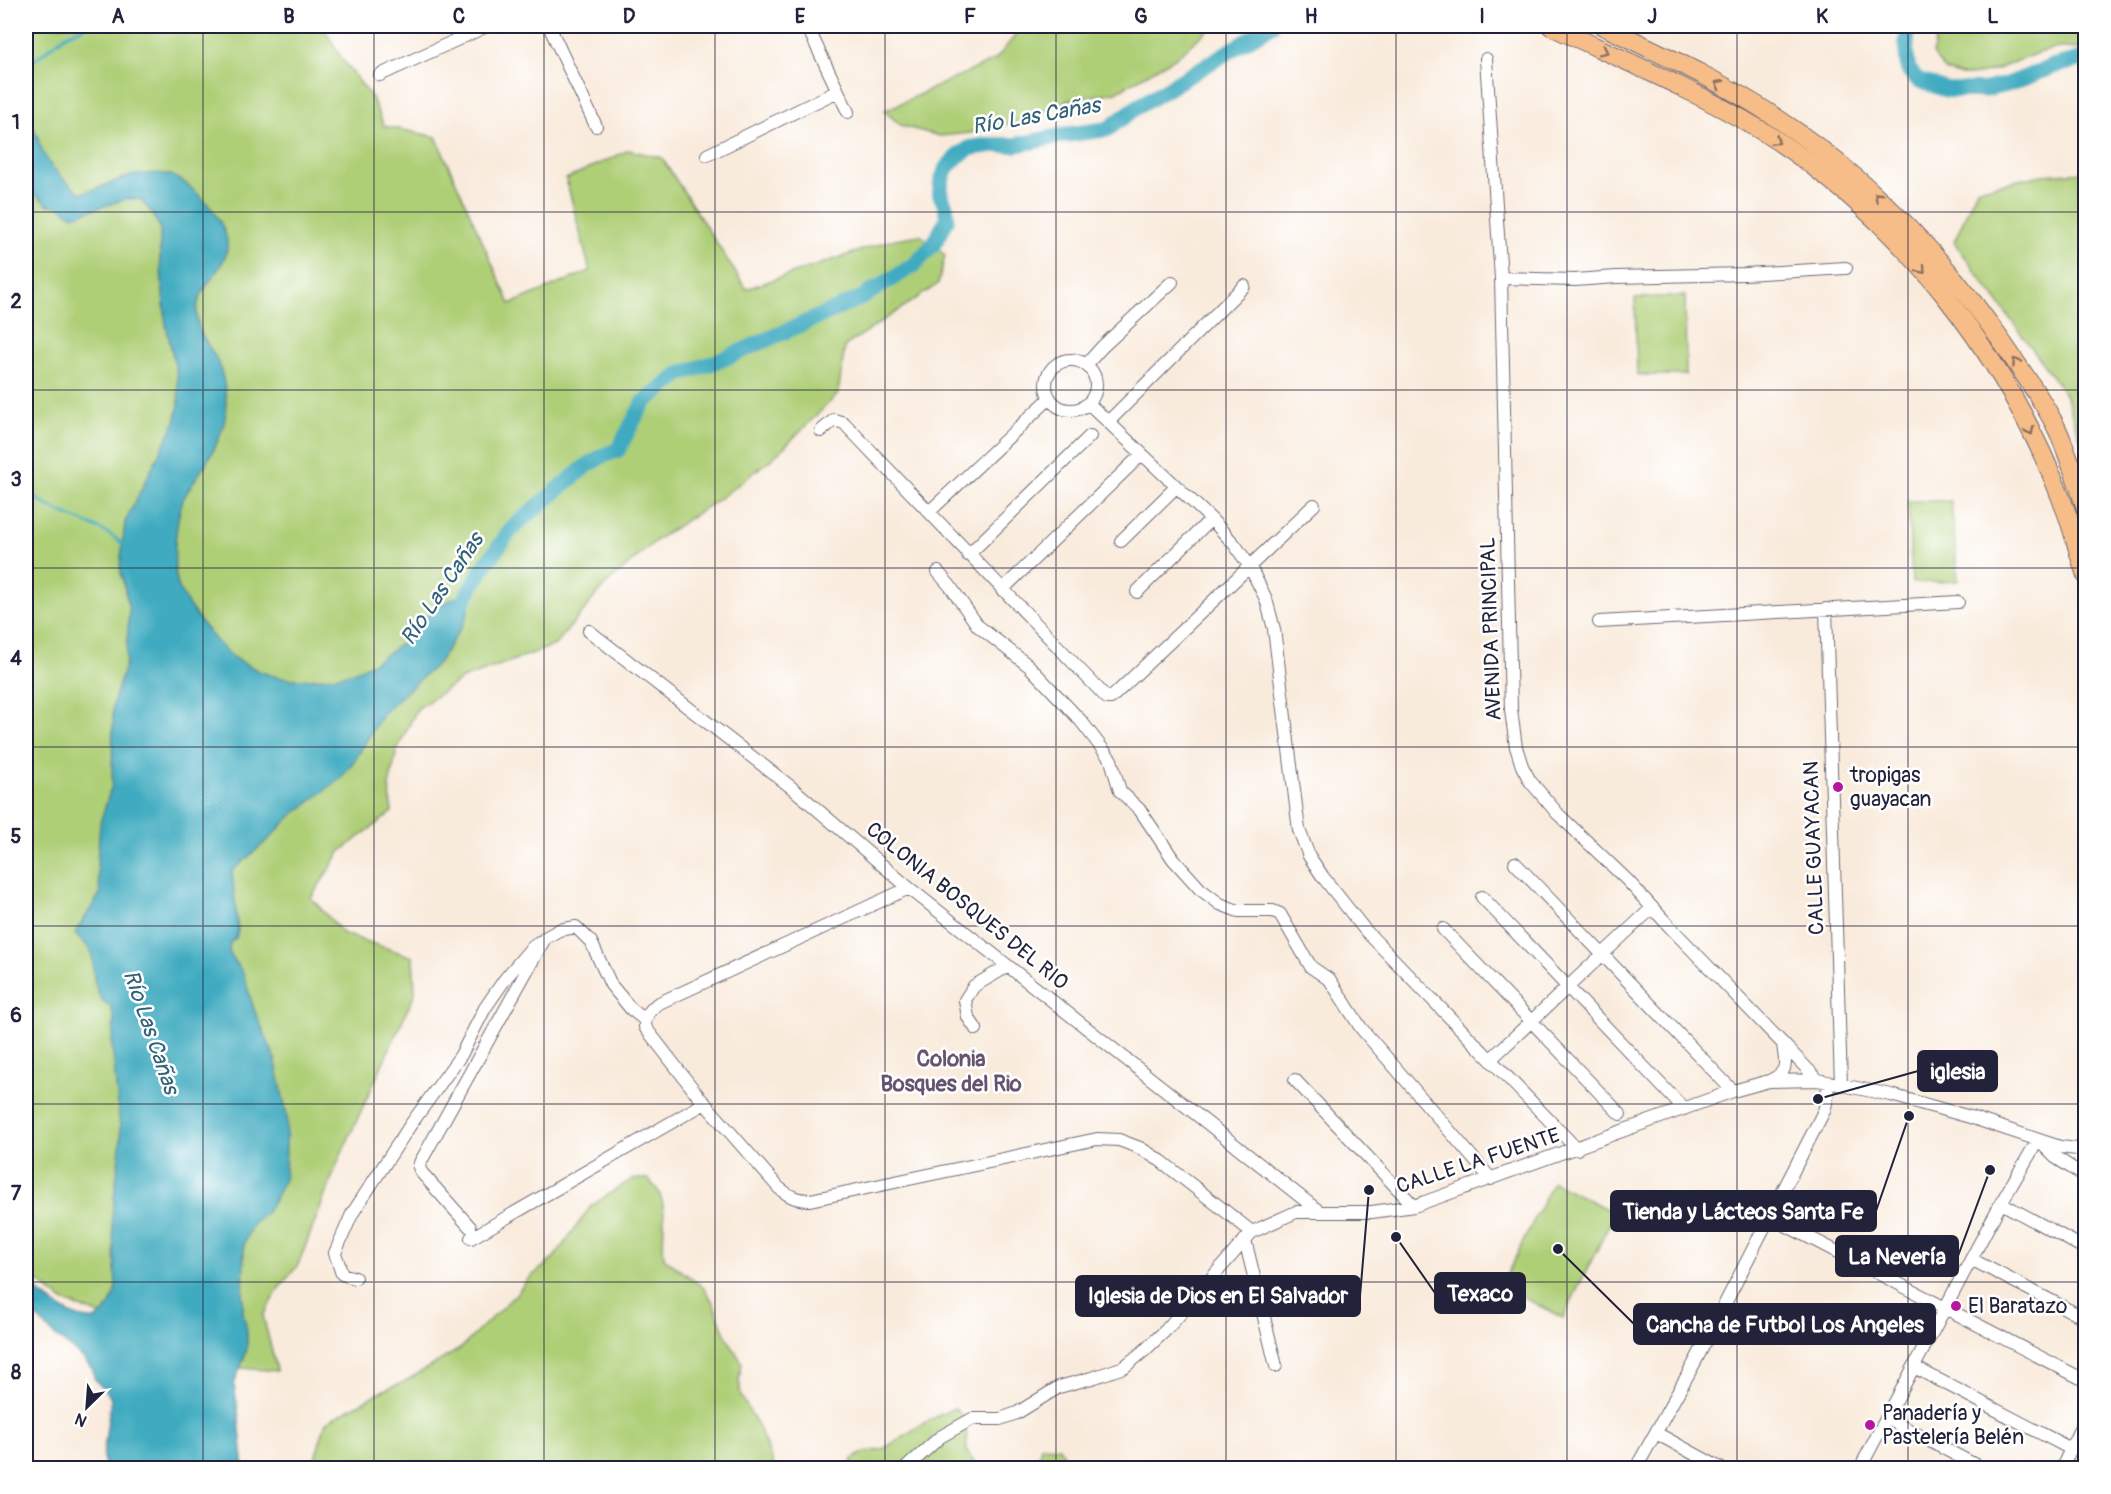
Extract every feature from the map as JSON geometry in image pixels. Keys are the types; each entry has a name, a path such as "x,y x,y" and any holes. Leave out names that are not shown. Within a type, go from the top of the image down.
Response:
{"highway":[{"path":"1551,26 1696,95 1762,131 1830,180 1858,204 1916,263 1966,324 2013,398 2043,456 2065,507 2085,575"},
{"path":"1603,26 1710,79 1774,116 1859,179 1926,243 1975,304 2040,399 2057,430 2073,469 2085,508"}],"street":[{"path":"380,75 487,26"},
{"path":"549,26 596,126"},
{"path":"807,26 848,112"},
{"name":"AVENIDA PRINCIPAL","path":"1486,58 1502,278 1511,710 1516,747 1522,766 1558,814 1627,880 1783,1044 1829,1083"},
{"path":"707,155 838,90"},
{"path":"1502,278 1575,280 1846,268"},
{"path":"1086,365 1102,347 1172,282"},
{"path":"1109,421 1244,285"},
{"path":"1070,360 1086,365 1092,372 1096,388 1088,403 1082,408 1068,410 1054,404 1046,391 1048,374 1061,362 1070,360"},
{"path":"929,512 1050,398"},
{"path":"1088,403 1211,519 1235,545 1250,567 1266,599 1274,629 1299,830 1309,856 1365,930 1577,1149"},
{"path":"821,431 834,420 844,423 1107,698 1111,698 1314,506"},
{"path":"968,555 1090,436"},
{"path":"1002,590 1142,454"},
{"path":"1121,541 1176,487"},
{"path":"1137,592 1211,519"},
{"path":"938,572 978,626 1029,666 1081,721 1111,760 1120,791 1140,810 1173,859 1200,889 1220,904 1238,911 1273,911 1280,914 1311,967 1330,980 1361,1028 1491,1179"},
{"path":"1599,622 1958,602"},
{"name":"CALLE GUAYACAN","path":"1636,1468 1824,1111 1829,1083 1826,609"},
{"name":"COLONIA BOSQUES DEL RIO","path":"589,631 791,787 909,888 1320,1212"},
{"path":"1515,862 1733,1091"},
{"path":"909,888 657,1004 650,1010 645,1020 645,1027 705,1103 779,1188 788,1196 798,1200 810,1200 1097,1139 1119,1140 1140,1148 1161,1161 1248,1236 1276,1366"},
{"path":"1482,897 1684,1110"},
{"path":"1491,1059 1652,908"},
{"path":"354,1278 342,1274 335,1253 352,1214 417,1116 461,1055 485,1008 505,979 533,946 559,930 576,927 591,942 611,985 631,1009 645,1020"},
{"path":"1443,929 1620,1114"},
{"path":"545,938 420,1163 421,1172 471,1232 705,1103"},
{"path":"976,1029 968,1017 965,1000 974,986 1008,966"},
{"path":"1769,1082 1782,1075 1784,1070 1783,1044"},
{"path":"1295,1080 1414,1206"},
{"name":"CALLE LA FUENTE","path":"906,1468 940,1437 972,1419 1000,1419 1017,1413 1059,1387 1124,1367 1166,1329 1248,1236 1296,1212 1372,1212 1414,1206 1733,1091 1769,1082 1829,1083 1891,1095 1971,1117 2060,1147 2082,1149"},
{"path":"1860,1468 2001,1203 2038,1140 2055,1157 2082,1174"},
{"path":"2082,1149 2073,1153 2071,1161 2082,1174"},
{"path":"2001,1203 2085,1249"},
{"path":"1770,1217 2085,1381"},
{"path":"1971,1259 2085,1319"},
{"path":"1914,1367 2071,1449"},
{"path":"2062,1468 2085,1416"},
{"path":"1886,1418 1982,1468"},
{"path":"1656,1433 1720,1468"},
{"path":"913,1468 925,1449"}],"green space":[{"path":"26,26 323,26 340,56 372,98 384,126 436,137 510,304 590,271 566,179 629,150 662,158 746,289 895,239 920,235 945,255 938,284 845,346 838,394 772,459 719,499 659,538 604,586 555,645 462,679 417,709 397,750 389,786 392,812 340,852 311,898 344,934 413,957 415,993 340,1157 298,1265 279,1288 263,1316 277,1371 186,1363 109,1318 63,1301 31,1276 26,1275"},
{"path":"1012,26 1213,26 1175,58 1116,92 1068,100 1032,118 970,133 940,136 902,126 884,111 996,59 1015,36"},
{"path":"1938,26 2085,26 2085,46 2041,52 1995,70 1958,75 1945,70 1933,53"},
{"path":"2086,172 2085,453 2065,394 1954,242 1977,189 2042,175"},
{"path":"1685,296 1686,375 1637,375 1635,298"},
{"path":"1908,501 1951,501 1958,581 1912,583"},
{"path":"632,1179 648,1179 659,1193 664,1210 664,1258 704,1288 713,1302 725,1334 742,1363 739,1379 741,1396 757,1424 775,1468 312,1468 326,1422 386,1389 402,1383 460,1349 518,1292 528,1279 553,1259 591,1206"},
{"path":"1553,1182 1615,1213 1563,1318 1501,1286"},
{"path":"954,1408 966,1419 967,1452 978,1468 855,1468 851,1460 865,1452 882,1450 924,1423"},
{"path":"1041,1446 1059,1447 1071,1468 1027,1468 1038,1462"}],"water":[{"path":"26,119 34,127 42,151 52,167 81,193 134,175 168,174 182,181 203,199 225,232 227,249 225,257 200,297 197,314 200,331 221,372 226,400 225,420 211,454 180,508 175,554 178,585 195,614 212,636 236,659 273,676 300,679 335,677 359,670 381,658 401,643 443,603 458,597 469,608 464,623 439,662 383,713 355,760 341,778 290,817 268,840 232,871 238,931 236,938 230,943 229,952 243,973 255,1012 275,1058 287,1116 285,1177 267,1212 254,1222 244,1245 243,1312 247,1331 247,1349 234,1385 244,1468 105,1468 103,1457 111,1398 94,1378 93,1370 82,1357 52,1333 26,1305 38,1292 71,1314 96,1319 110,1305 116,1285 112,1217 121,1138 112,1045 114,1019 111,1007 102,1000 98,993 94,979 92,954 75,933 100,894 97,863 100,823 112,785 113,704 126,662 129,609 120,567 125,522 175,422 179,405 177,374 166,326 160,260 160,228 152,213 140,199 126,199 73,216 60,207 48,205 26,186"}],"waterway":[{"path":"26,67 66,35 87,26"},
{"name":"Río Las Cañas","path":"451,622 483,568 513,527 585,467 602,456 618,450 643,403 680,374 721,360 861,298 914,265 934,244 947,219 946,207 940,194 941,183 946,168 958,156 970,148 1015,145 1108,129 1134,109 1271,26"},
{"name":"Río Las Cañas","path":"1908,26 1906,49 1908,69 1918,80 1947,90 1983,90 2009,84 2054,66 2086,58"},
{"path":"26,489 48,506 99,529 123,544"},
{"path":"26,503 35,500"},
{"path":"26,1293 47,1312"}],"place":[{"name":"tropigas guayacan","path":"1838,787"},
{"name":"iglesia","path":"1818,1099"},
{"name":"Tienda y Lácteos Santa Fe","path":"1909,1116"},
{"name":"La Nevería","path":"1990,1170"},
{"name":"Iglesia de Dios en El Salvador","path":"1369,1190"},
{"name":"Texaco","path":"1396,1237"},
{"name":"Cancha de Futbol Los Angeles","path":"1558,1249"},
{"name":"El Baratazo","path":"1956,1306"},
{"name":"Panadería y Pastelería Belén","path":"1870,1425"}],"district":[{"name":"Colonia Bosques del Rio","path":"951,1072"}]}
